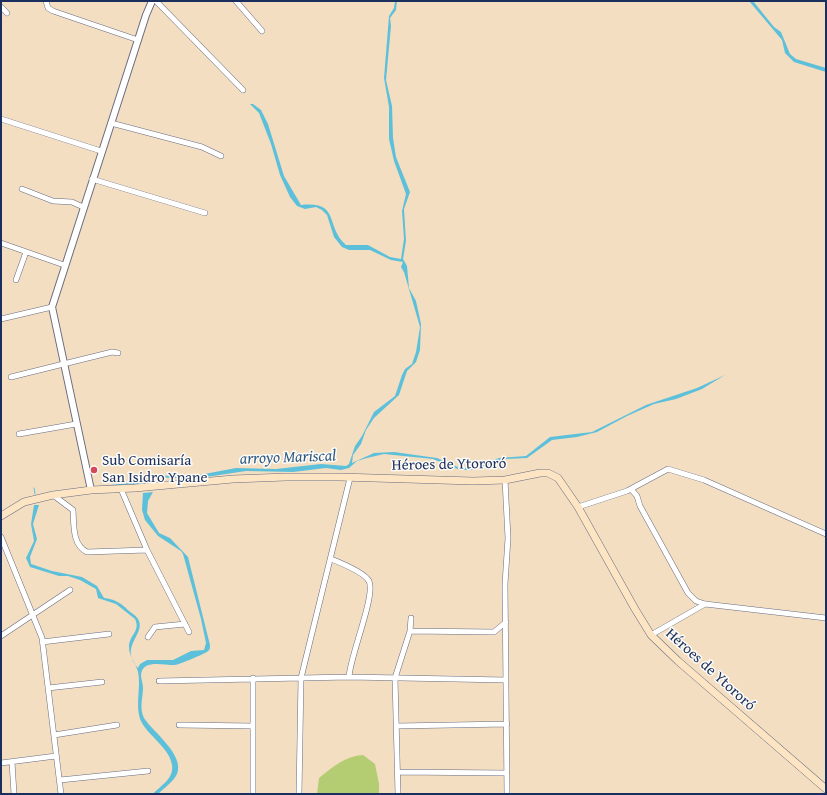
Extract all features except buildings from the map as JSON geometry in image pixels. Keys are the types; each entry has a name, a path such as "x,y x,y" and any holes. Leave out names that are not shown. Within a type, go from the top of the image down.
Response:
{"main road":[{"name":"Héroes de Ytororó","path":"1,516 28,501 53,495 91,490 286,477 473,481 505,480 533,474 553,475 558,478 578,508 651,635 678,661 826,789"}],"street":[{"path":"46,1 48,8 138,40"},
{"path":"91,490 52,307 101,151 152,1"},
{"path":"156,1 243,90"},
{"path":"236,1 262,31"},
{"path":"1,7 7,13"},
{"path":"1,119 101,151"},
{"path":"111,122 202,147 221,156"},
{"path":"92,179 204,213"},
{"path":"22,189 53,201 72,202 83,207"},
{"path":"1,244 64,265"},
{"path":"16,280 26,252"},
{"path":"1,319 52,307"},
{"path":"11,377 112,352 118,353"},
{"path":"19,434 76,424"},
{"path":"578,508 631,489 668,469 704,480 826,534"},
{"path":"299,794 301,678 350,478"},
{"path":"505,480 508,538 505,584 507,794"},
{"path":"121,489 147,550 189,632"},
{"path":"631,489 637,496 640,506 688,593 696,601 705,604 826,618"},
{"path":"53,495 73,508 75,535 83,550 87,552 114,552 147,550"},
{"path":"1,537 42,642 61,794"},
{"path":"331,559 363,575 368,580 370,587 369,600 350,662 349,677"},
{"path":"1,636 70,590"},
{"path":"651,635 705,604"},
{"path":"398,794 395,678 410,631 411,618"},
{"path":"410,631 494,632 506,622"},
{"path":"148,637 155,627 185,624"},
{"path":"42,642 109,634"},
{"path":"160,681 349,677 506,680"},
{"path":"252,794 253,678"},
{"path":"48,688 102,682"},
{"path":"396,726 507,724"},
{"path":"54,735 117,725"},
{"path":"179,725 253,726"},
{"path":"1,763 56,756"},
{"path":"12,762 14,794"},
{"path":"60,780 148,771"},
{"path":"398,772 507,773"}],"green space":[{"path":"363,755 375,764 379,784 379,794 317,794 319,778 334,766 345,760 351,757"}],"water":[{"path":"395,1 397,1 396,10 390,18 391,26 386,80 392,106 393,138 396,157 410,192 404,209 406,241 403,259 407,266 409,288 416,301 421,324 420,350 416,362 407,371 399,395 374,418 366,430 361,444 353,455 352,463 374,453 394,452 437,458 460,468 470,468 499,458 526,456 550,437 592,432 646,405 697,388 725,375 702,389 676,399 654,404 597,432 577,437 552,440 527,458 506,459 471,470 460,470 433,459 384,454 357,461 349,468 341,470 326,468 293,472 246,471 193,479 154,477 142,484 100,486 139,482 152,476 199,475 236,468 276,469 321,464 346,466 349,464 355,446 362,436 374,412 395,396 405,369 412,364 416,352 420,327 404,272 401,267 403,262 391,260 370,250 349,250 342,247 334,237 327,215 322,210 316,207 305,209 297,206 290,197 280,175 271,144 259,113 250,104 253,104 261,110 268,124 284,176 301,205 314,205 322,207 327,211 335,230 346,245 368,245 390,257 401,259 404,239 402,211 406,194 394,161 389,139 389,107 384,78 389,16 394,8"},
{"path":"749,1 753,1 774,27 781,32 790,54 796,59 826,68 826,72 794,62 785,53 782,40"},
{"path":"153,492 148,501 147,513 159,533 170,538 188,557 210,645 209,650 206,652 181,663 175,665 155,664 146,666 142,670 141,675 143,688 141,706 144,718 167,744 176,759 178,767 175,777 158,794 153,794 169,778 172,765 166,751 145,728 141,721 138,710 139,677 134,662 138,668 140,664 147,660 173,660 191,651 204,650 206,643 183,554 181,551 158,536 145,520 142,510 143,493"},
{"path":"34,505 39,505 33,524 37,539 30,557 31,564 52,571 82,577 97,586 104,598 119,602 135,616 140,625 132,647 132,659 129,647 137,627 135,619 116,604 98,598 96,589 80,580 68,576 59,576 30,567 26,558 34,541 31,524"}],"waterway":[{"path":"34,488 35,494"}],"place":[{"name":"Sub Comisaría San Isidro Ypane","path":"94,470"}],"water label":[{"name":"arroyo Mariscal","path":"288,458"}]}
